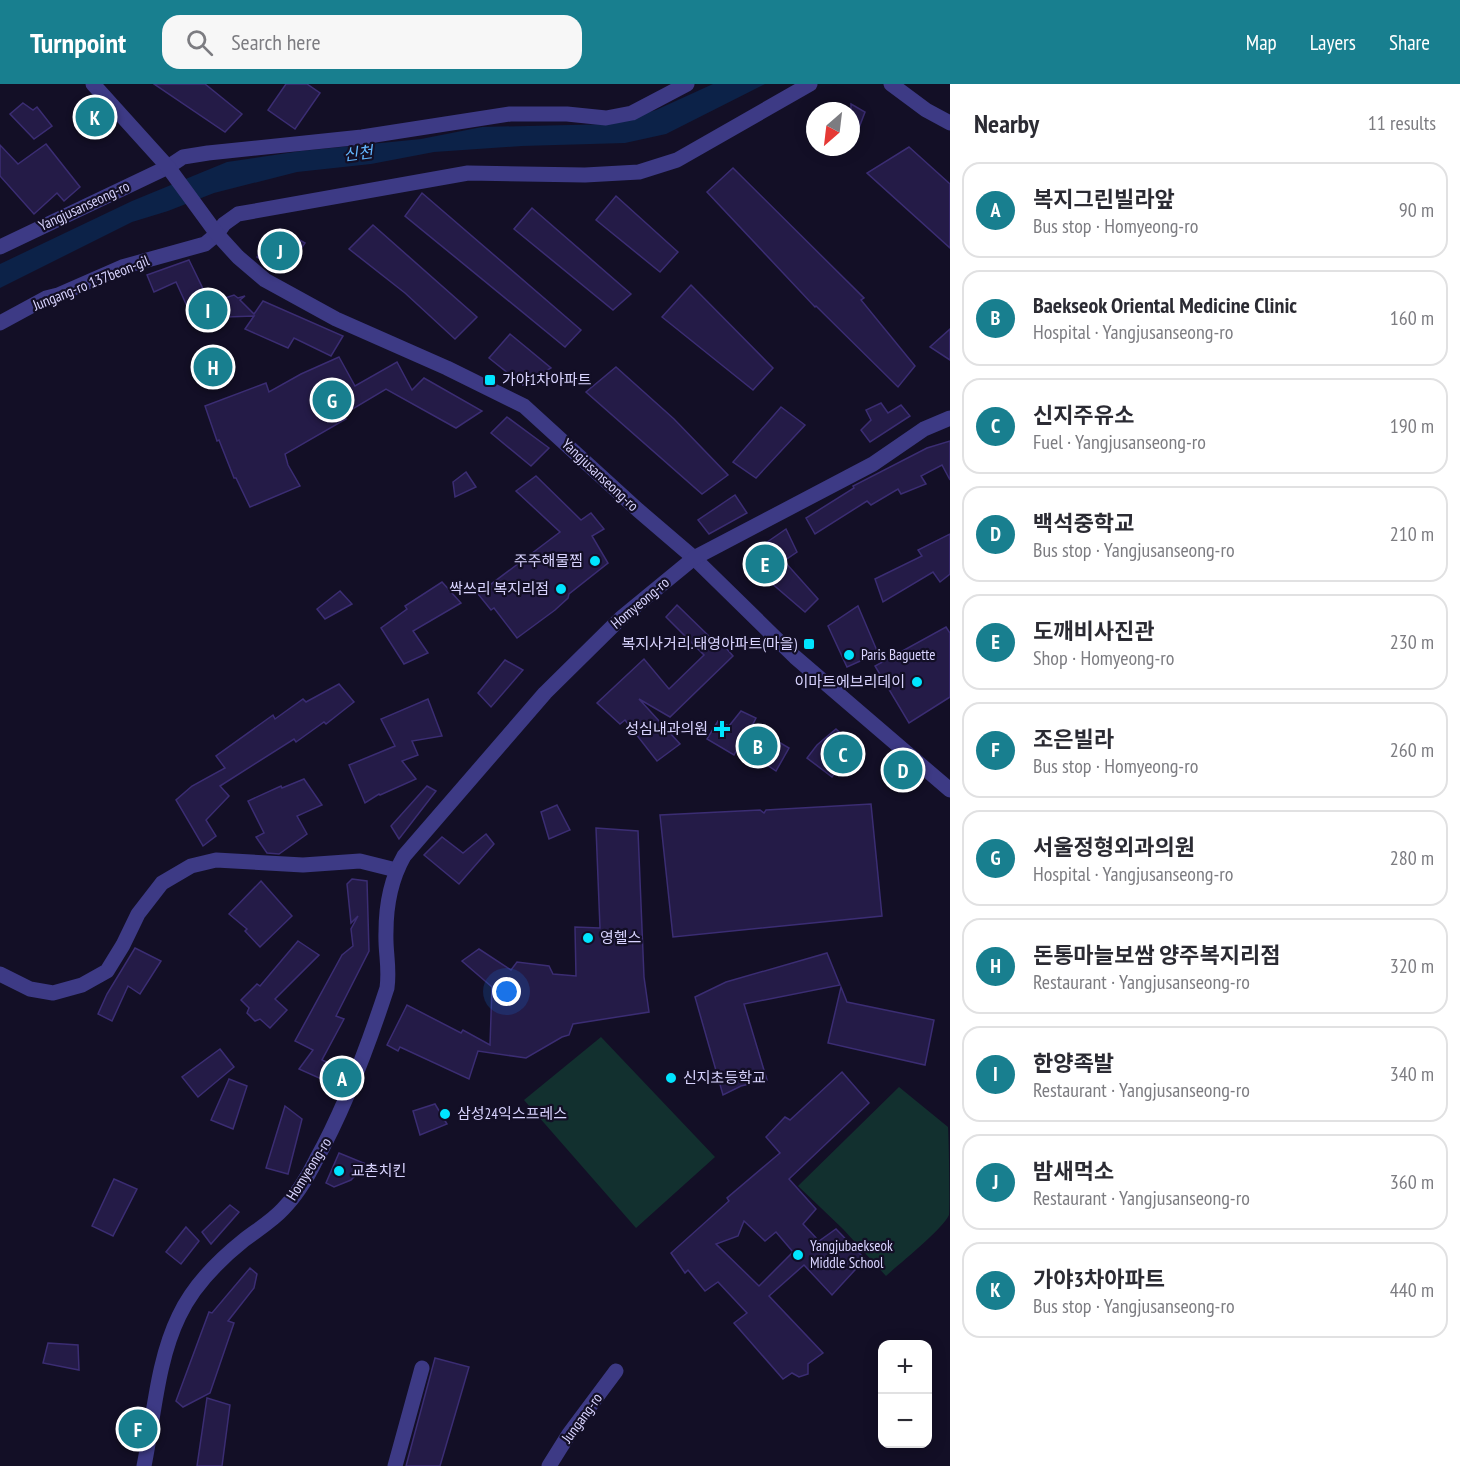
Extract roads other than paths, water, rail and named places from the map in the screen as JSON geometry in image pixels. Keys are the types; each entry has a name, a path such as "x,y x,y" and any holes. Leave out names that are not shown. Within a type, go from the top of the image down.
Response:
{"street":[{"path":"93,84 170,171"},
{"name":"Yangjusanseong-ro","path":"0,247 170,171 183,158 208,153 362,137 510,114 567,114 606,118 632,113 687,84"},
{"name":"Jungang-ro 137beon-gil","path":"0,323 46,298 58,296 122,267 186,247 205,244 213,229 238,214 468,173 585,175 639,172 677,160 810,84"},
{"path":"891,84 926,110 950,123"},
{"name":"Yangjusanseong-ro","path":"170,171 213,229 238,257 265,280 336,319 447,368 524,406 694,558 795,657 950,790"},
{"name":"Homyeong-ro","path":"144,1466 165,1356 170,1336 180,1314 192,1294 224,1257 283,1210 301,1188 344,1106 387,988 389,969 386,933 392,883 404,856 544,693 621,618 694,558 873,464 924,429 950,418"},
{"path":"0,974 30,989 53,993 82,985 107,971 138,914 162,883 191,866 216,860 303,866 360,861 396,870"},
{"path":"395,1466 422,1368"},
{"name":"Jungang-ro","path":"549,1466 569,1434 616,1371"}],"water":[{"name":"신천","path":"713,84 765,84 666,134 625,143 522,146 434,152 371,164 297,172 214,193 132,222 0,288 0,264 132,201 227,162 301,151 421,139 482,127 612,124 656,110"}],"place":[{"name":"가야3차아파트","path":"95,117"},
{"name":"밤새먹소","path":"280,251"},
{"name":"한양족발","path":"208,310"},
{"name":"돈통마늘보쌈 양주복지리점","path":"213,367"},
{"name":"가야1차아파트","path":"490,380"},
{"name":"서울정형외과의원","path":"332,400"},
{"name":"주주해물찜","path":"595,561"},
{"name":"도깨비사진관","path":"765,564"},
{"name":"싹쓰리 복지리점","path":"561,589"},
{"name":"복지사거리.태영아파트(마을)","path":"809,644"},
{"name":"Paris Baguette","path":"849,655"},
{"name":"이마트에브리데이","path":"917,682"},
{"name":"성심내과의원","path":"722,729"},
{"name":"Baekseok Oriental Medicine Clinic","path":"758,746"},
{"name":"신지주유소","path":"843,754"},
{"name":"백석중학교","path":"903,770"},
{"name":"영헬스","path":"588,938"},
{"name":"복지그린빌라앞","path":"342,1078"},
{"name":"신지초등학교","path":"671,1078"},
{"name":"삼성24익스프레스","path":"445,1114"},
{"name":"교촌치킨","path":"339,1171"},
{"name":"Yangjubaekseok Middle School","path":"798,1255"},
{"name":"조은빌라","path":"138,1429"}]}
